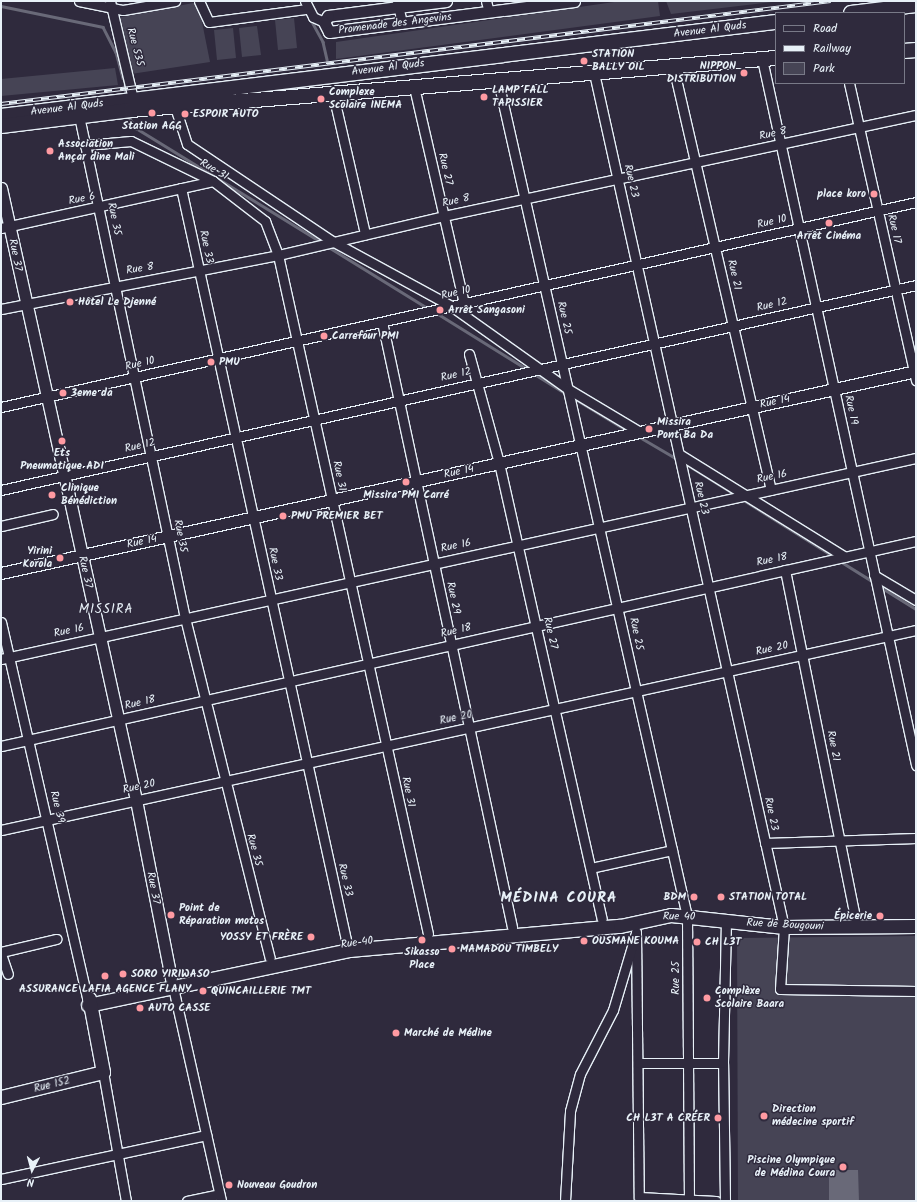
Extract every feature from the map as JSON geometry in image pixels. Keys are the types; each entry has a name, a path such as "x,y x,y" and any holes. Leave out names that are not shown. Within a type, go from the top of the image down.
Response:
{"main road":[{"path":"859,12 916,5"},
{"name":"Avenue Al Quds","path":"1,116 126,104 775,22"},
{"path":"905,51 916,50"},
{"name":"Avenue Al Quds","path":"1,126 79,116 126,104 175,107 775,58"},
{"name":"Rue 40","path":"172,983 349,950 620,926 687,916 726,921"},
{"name":"Rue 40","path":"88,1002 172,983 270,958 347,944 428,934 602,919 636,924"},
{"name":"Rue de Bougouni","path":"726,921 784,927 916,926"},
{"path":"88,1002 103,1072"},
{"name":"Rue 152","path":"1,1098 103,1072"}],"street":[{"path":"78,1 111,4 138,10 175,1"},
{"path":"199,1 209,22 306,5 313,18 324,22"},
{"name":"Promenade des Angevins","path":"446,1 397,4 328,16 324,22 329,32 402,23 488,6 572,1"},
{"name":"Rue 535","path":"111,4 126,104"},
{"path":"397,4 402,23"},
{"name":"Rue 19","path":"762,59 916,765"},
{"name":"Rue 21","path":"673,66 771,490"},
{"name":"Rue 23","path":"594,73 784,927 780,989 916,991"},
{"name":"Rue 25","path":"498,81 687,916 689,1200"},
{"name":"Rue 17","path":"850,84 915,374"},
{"name":"Rue 27","path":"414,87 464,303"},
{"path":"333,94 365,234"},
{"path":"175,107 187,144 332,241 451,306 568,389 640,432"},
{"name":"Rue 8","path":"1,309 116,285 199,271 278,255 332,241 444,216 916,115"},
{"name":"Rue 35","path":"79,116 153,456 185,618 204,701 270,958"},
{"name":"Rue 31","path":"86,145 131,141 213,181 265,221 278,255 428,934"},
{"name":"Rue 6","path":"5,227 99,208 213,181"},
{"name":"Rue 37","path":"1,188 5,227 25,304 62,476 136,800 172,983"},
{"name":"Rue 33","path":"181,188 347,944"},
{"name":"Rue 10","path":"1,407 916,202"},
{"name":"Rue 12","path":"1,490 916,285"},
{"name":"Rue 29","path":"382,322 397,401 434,564 512,927"},
{"name":"Rue 27","path":"468,354 499,463 602,919"},
{"name":"Rue 14","path":"1,573 416,482 752,406 915,374"},
{"path":"679,454 743,496 845,557"},
{"name":"Rue 16","path":"5,658 916,458"},
{"path":"1,526 53,514"},
{"name":"Rue 18","path":"1,746 289,682 618,606 916,541"},
{"name":"Rue 21","path":"785,570 857,927"},
{"path":"875,577 916,600"},
{"name":"Rue 39","path":"1,622 5,658 48,820 88,1002"},
{"name":"Rue 20","path":"1,830 916,630"},
{"path":"765,843 916,838"},
{"path":"591,868 672,850"},
{"path":"725,1201 723,1062 726,921"},
{"path":"636,924 639,1063 639,1197 716,1201"},
{"path":"565,1201 570,1111 580,1074 613,1010 636,924"},
{"path":"8,974 1,953 56,939"},
{"path":"172,983 220,1198 186,1201"},
{"path":"639,1063 688,1064 723,1062"},
{"path":"103,1072 120,1152 126,1201"},
{"path":"1,1178 206,1135"}],"green space":[{"path":"621,1 658,1 660,16 336,59 336,42"},
{"path":"666,1 780,1 671,14"},
{"path":"198,2 210,62 131,74 117,18"},
{"path":"294,18 297,48 278,50 275,20"},
{"path":"257,26 261,55 242,57 239,28"},
{"path":"233,28 236,58 217,60 214,30"},
{"path":"115,68 118,85 1,96 1,79"},
{"path":"916,936 916,1201 738,1201 737,938"}],"water":[{"path":"829,1170 858,1170 859,1201 829,1201"}],"waterway":[{"path":"1,6 103,27 116,52 123,78"},
{"path":"311,20 323,42 327,60"},
{"path":"125,82 126,97"},
{"path":"127,114 136,128 321,242"},
{"path":"327,246 429,309"},
{"path":"435,312 527,369"},
{"path":"533,373 566,394"},
{"path":"572,397 628,431"},
{"path":"638,436 677,459"},
{"path":"683,462 736,495"},
{"path":"742,499 833,556"},
{"path":"840,561 873,582"},
{"path":"879,586 916,609"}],"railway":[{"path":"1,104 831,1"}],"place":[{"name":"STATION BALLY OIL","path":"584,61"},
{"name":"NIPPON DISTRIBUTION","path":"744,73"},
{"name":"LAMP FALL TAPISSIER","path":"484,97"},
{"name":"Complexe Scolaire INEMA","path":"321,99"},
{"name":"Station AGG","path":"152,113"},
{"name":"ESPOIR AUTO","path":"185,114"},
{"name":"Association Ançar dine Mali","path":"50,151"},
{"name":"place koro","path":"874,194"},
{"name":"Arrêt Cinéma","path":"829,223"},
{"name":"Hôtel Le Djenné","path":"70,302"},
{"name":"Arrêt Sangasoni","path":"440,310"},
{"name":"Carrefour PMI","path":"324,336"},
{"name":"PMU","path":"211,362"},
{"name":"3eme da","path":"63,393"},
{"name":"Missira Pont Ba Da","path":"649,429"},
{"name":"Ets Pneumatique ADI","path":"62,441"},
{"name":"Missira PMI Carré","path":"406,482"},
{"name":"Clinique Bénédiction","path":"52,495"},
{"name":"PMU PREMIER BET","path":"283,516"},
{"name":"Yirini Korola","path":"60,558"},
{"name":"BDM","path":"694,897"},
{"name":"STATION TOTAL","path":"721,897"},
{"name":"Point de Réparation motos","path":"171,915"},
{"name":"Épicerie","path":"880,916"},
{"name":"YOSSY ET FRÈRE","path":"311,937"},
{"name":"Sikasso Place","path":"422,940"},
{"name":"OUSMANE KOUMA","path":"584,941"},
{"name":"CH L3T","path":"697,942"},
{"name":"MAMADOU TIMBELY","path":"452,949"},
{"name":"SORO YIRIWASO","path":"123,974"},
{"name":"ASSURANCE LAFIA AGENCE FLANY","path":"105,976"},
{"name":"QUINCAILLERIE TMT","path":"203,991"},
{"name":"Complèxe Scolaire Baara","path":"707,998"},
{"name":"AUTO CASSE","path":"140,1008"},
{"name":"Marché de Médine","path":"396,1033"},
{"name":"Direction médecine sportif","path":"764,1116"},
{"name":"CH L3T A CRÉER","path":"718,1118"},
{"name":"Piscine Olympique de Médina Coura","path":"843,1167"},
{"name":"Nouveau Goudron","path":"229,1185"}],"district":[{"name":"MISSIRA","path":"106,610"},
{"name":"MÉDINA COURA","path":"559,899"}]}
